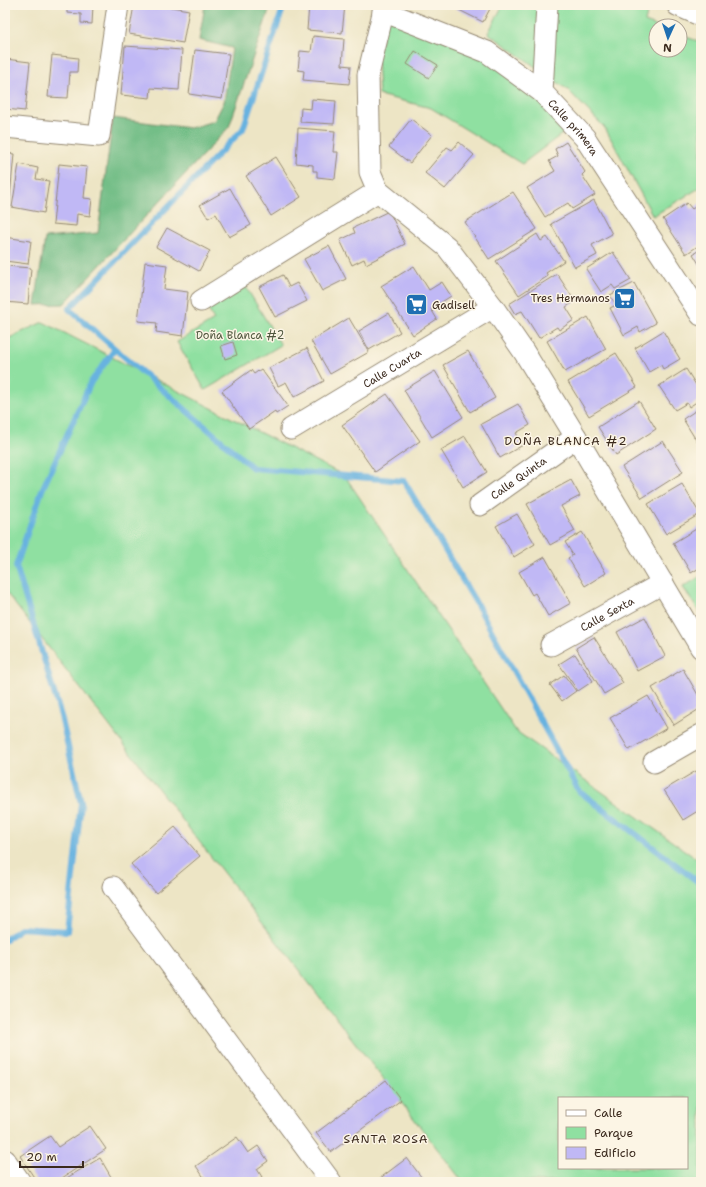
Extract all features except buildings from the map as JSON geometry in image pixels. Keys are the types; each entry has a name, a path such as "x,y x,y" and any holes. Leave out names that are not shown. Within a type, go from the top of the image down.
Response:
{"street":[{"path":"5,127 99,136 118,5"},
{"path":"542,92 547,5"},
{"path":"678,5 701,14"},
{"path":"384,8 368,75 370,172 378,191 447,247 493,307 524,352 576,436 701,648"},
{"name":"Calle primera","path":"384,8 487,52 542,92 585,138 701,315"},
{"path":"202,301 378,191"},
{"name":"Calle Cuarta","path":"291,429 493,307"},
{"name":"Calle Quinta","path":"480,505 576,436"},
{"name":"Calle Sexta","path":"551,645 662,583"},
{"path":"654,762 701,735"},
{"path":"113,887 331,1182"},
{"path":"5,1160 20,1182"}],"green space":[{"path":"205,5 271,5 229,127 64,304 35,305 45,238 98,233 113,118 190,128 214,121 224,102 232,48 199,40"},
{"path":"503,5 649,5 645,22 648,23 648,58 688,58 688,38 701,42 701,187 653,216 605,128 568,90 488,33"},
{"path":"388,17 484,56 570,128 522,164 431,108 379,95 377,56"},
{"name":"Doña Blanca #2","path":"246,287 281,345 205,390 177,342 214,320 208,309"},
{"path":"43,322 345,476 516,731 701,862 701,1182 463,1182 5,591 5,340"},
{"path":"701,576 701,615 683,587"}],"waterway":[{"path":"284,5 243,129 69,309 253,468 404,481 479,608 579,791 701,884"},
{"path":"5,940 21,928 67,931 81,803 61,716 16,566 42,490 91,382 115,349"}],"place":[{"name":"Tres Hermanos","path":"625,298"},
{"name":"Gadisell","path":"416,305"}],"district":[{"name":"DOÑA BLANCA #2","path":"566,441"},
{"name":"SANTA ROSA","path":"386,1139"}]}
